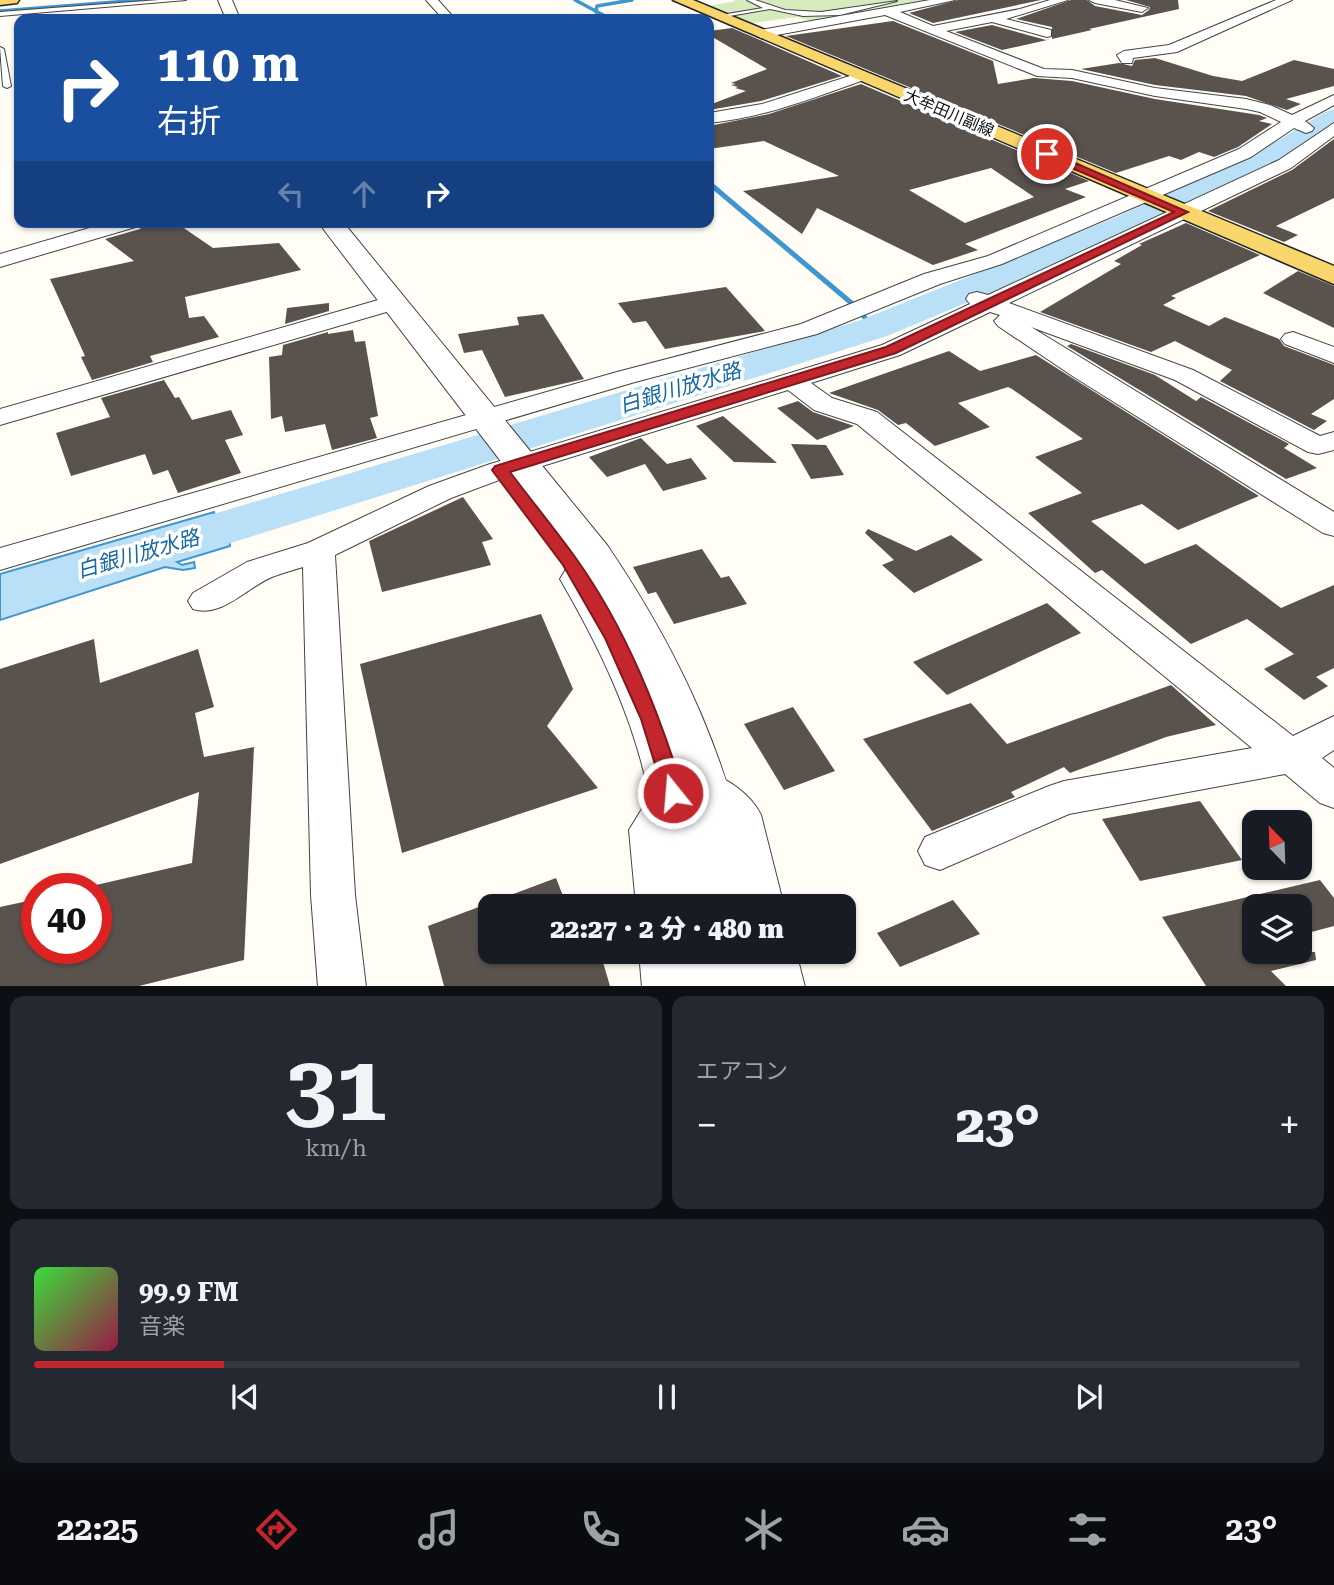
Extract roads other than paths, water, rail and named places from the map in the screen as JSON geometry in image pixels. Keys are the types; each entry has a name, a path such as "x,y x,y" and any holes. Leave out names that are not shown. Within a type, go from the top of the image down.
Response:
{"main road":[{"name":"大牟田川副線","path":"680,0 713,14"},
{"name":"大牟田川副線","path":"714,14 1334,276"}],"street":[{"path":"432,0 445,14"},
{"path":"761,34 889,6 949,0"},
{"path":"935,29 994,19 1062,0"},
{"path":"1096,0 1142,8"},
{"path":"1127,60 1124,55 1172,49 1286,0"},
{"path":"889,6 935,29 1042,74 1072,74 1155,92 1265,108 1330,135"},
{"path":"1022,12 1047,18"},
{"path":"994,19 1047,33"},
{"path":"714,118 731,117 770,108 859,77"},
{"path":"0,559 626,377 809,329 995,260 1146,197 1245,153 1274,136 1292,121 1334,100"},
{"path":"205,601 259,570 318,550 440,492 510,466 891,350 983,303 1285,164 1330,135"},
{"path":"0,261 112,228"},
{"path":"314,228 383,306 510,466 623,654 651,719 689,791 725,894"},
{"path":"334,228 383,306"},
{"path":"937,280 983,303 1184,374 1329,449"},
{"path":"983,303 1083,372 1334,526"},
{"path":"0,418 383,306"},
{"path":"1293,339 1334,356"},
{"path":"791,380 823,404 867,418 1334,791"},
{"path":"318,550 333,895 342,986"},
{"path":"940,851 1064,798 1291,757 1334,731"},
{"path":"657,894 650,830 689,791"},
{"path":"689,791 693,894"},
{"path":"689,791 740,815 759,894"},
{"path":"663,964 666,986"},
{"path":"703,964 707,986"},
{"path":"740,964 745,986"},
{"path":"776,964 781,986"}],"lane":[{"path":"3,3 183,0"},
{"path":"750,0 793,13 828,14 889,6 909,0"},
{"path":"871,0 889,6"},
{"path":"724,15 771,8"},
{"path":"0,49 7,86"}],"water":[{"path":"214,512 216,522 236,517 240,536 229,539 230,546 177,562 182,565 194,562 195,568 183,570 165,567 0,620 0,574"}],"waterway":[{"path":"0,11 141,0"},
{"path":"575,0 596,11"},
{"path":"596,11 597,6 632,0"},
{"path":"596,11 601,14"},
{"name":"白銀川放水路","path":"175,543 874,328 1130,223 1196,190 1266,160 1334,117"},
{"path":"714,187 718,190"},
{"path":"716,189 855,306 871,325"},
{"name":"白銀川放水路","path":"870,323 874,328"}]}
